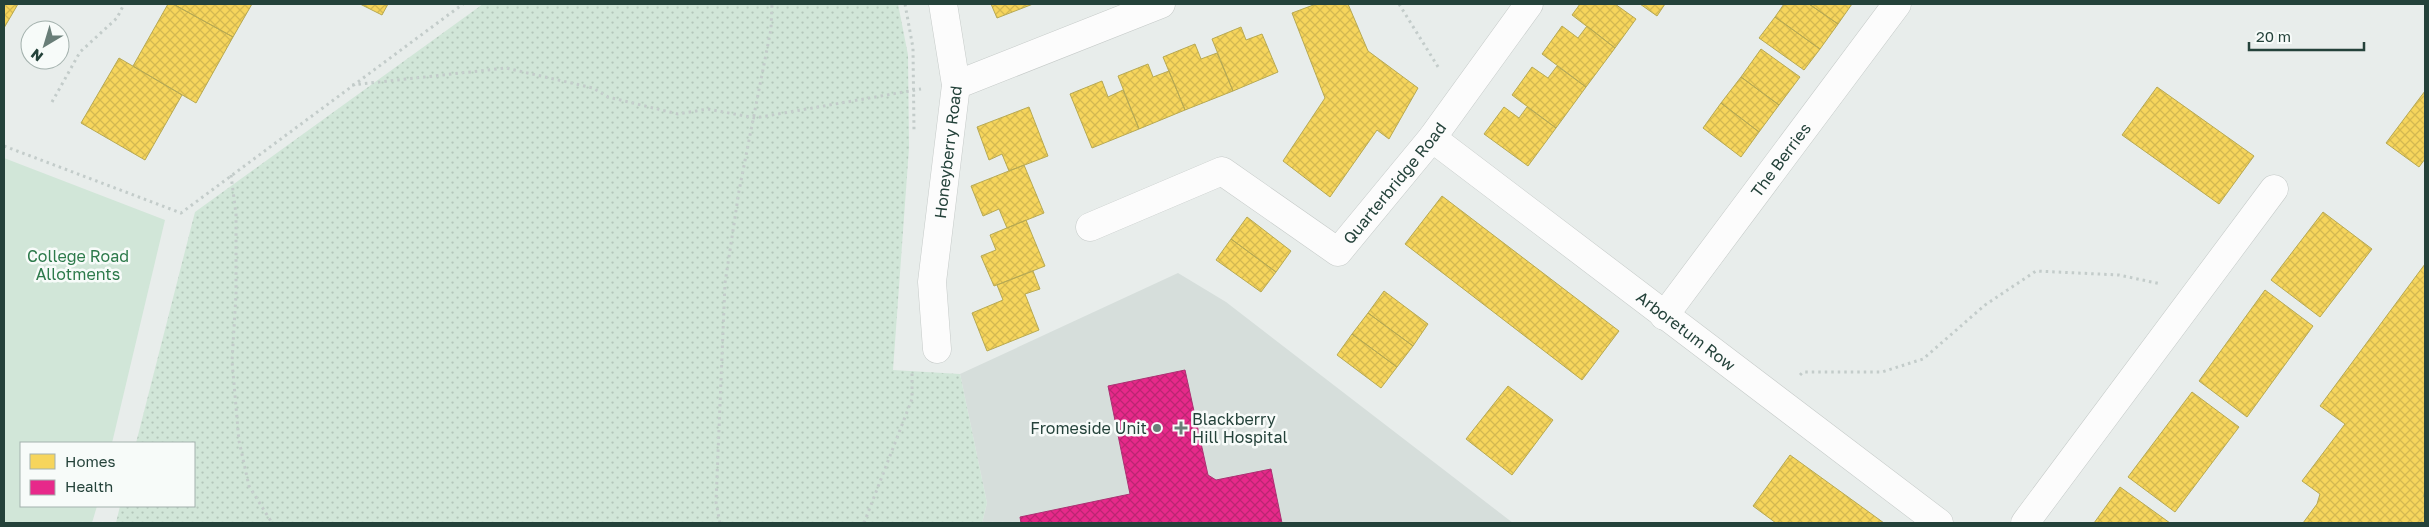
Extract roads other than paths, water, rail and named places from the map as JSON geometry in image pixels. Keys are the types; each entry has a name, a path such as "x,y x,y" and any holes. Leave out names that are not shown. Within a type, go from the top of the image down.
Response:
{"street":[{"path":"943,4 956,85"},
{"name":"Honeyberry Road","path":"937,349 932,282 956,85 1161,4"},
{"name":"Quarterbridge Road","path":"1090,227 1222,171 1338,252 1432,138 1529,4"},
{"name":"The Berries","path":"1664,316 1897,4"},
{"name":"Arboretum Row","path":"1432,138 1939,523"},
{"path":"2025,523 2274,189"}],"place":[{"name":"Fromeside Unit","path":"1157,428"},
{"name":"Blackberry Hill Hospital","path":"1181,428"}],"park label":[{"name":"College Road Allotments","path":"78,265"}]}
